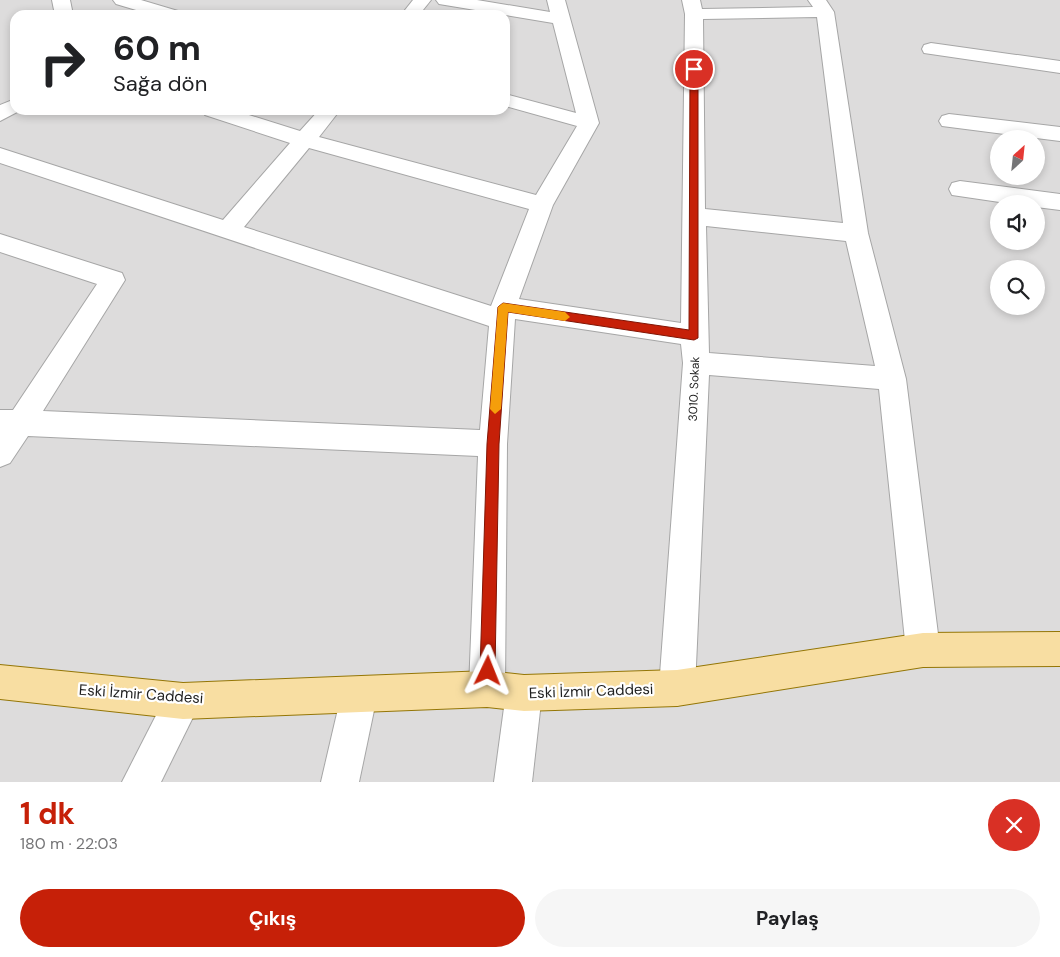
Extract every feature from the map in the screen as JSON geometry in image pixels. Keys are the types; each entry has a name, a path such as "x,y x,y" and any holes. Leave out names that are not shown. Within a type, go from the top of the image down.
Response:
{"main road":[{"name":"Eski İzmir Caddesi","path":"0,682 183,700 359,696 487,690 524,693 676,688 923,650 1060,649"}],"street":[{"path":"122,0 151,10"},
{"path":"414,10 422,0"},
{"path":"445,0 558,10 589,123 542,205 502,314 493,444 487,690"},
{"path":"693,7 821,6 856,233 892,379 923,650"},
{"name":"3010. Sokak","path":"676,688 696,363 694,335 693,7"},
{"path":"931,49 1060,67"},
{"path":"510,101 589,123"},
{"path":"227,115 304,140 542,205"},
{"path":"228,230 326,115"},
{"path":"949,121 1060,134"},
{"path":"0,155 228,230 502,314 694,335"},
{"path":"960,189 1060,202"},
{"path":"694,216 856,233"},
{"path":"0,243 113,280 9,423 0,454"},
{"path":"696,363 892,379"},
{"path":"9,423 493,444"},
{"path":"513,782 524,693"},
{"path":"340,782 359,696"},
{"path":"141,782 183,700"}],"shaded area":[{"path":"0,0 1060,0 1060,782 0,782"}],"slow traffic":[{"path":"495,409 503,307 565,317"}],"route":[{"path":"488,671 493,444 503,307 694,335 694,69"}]}
